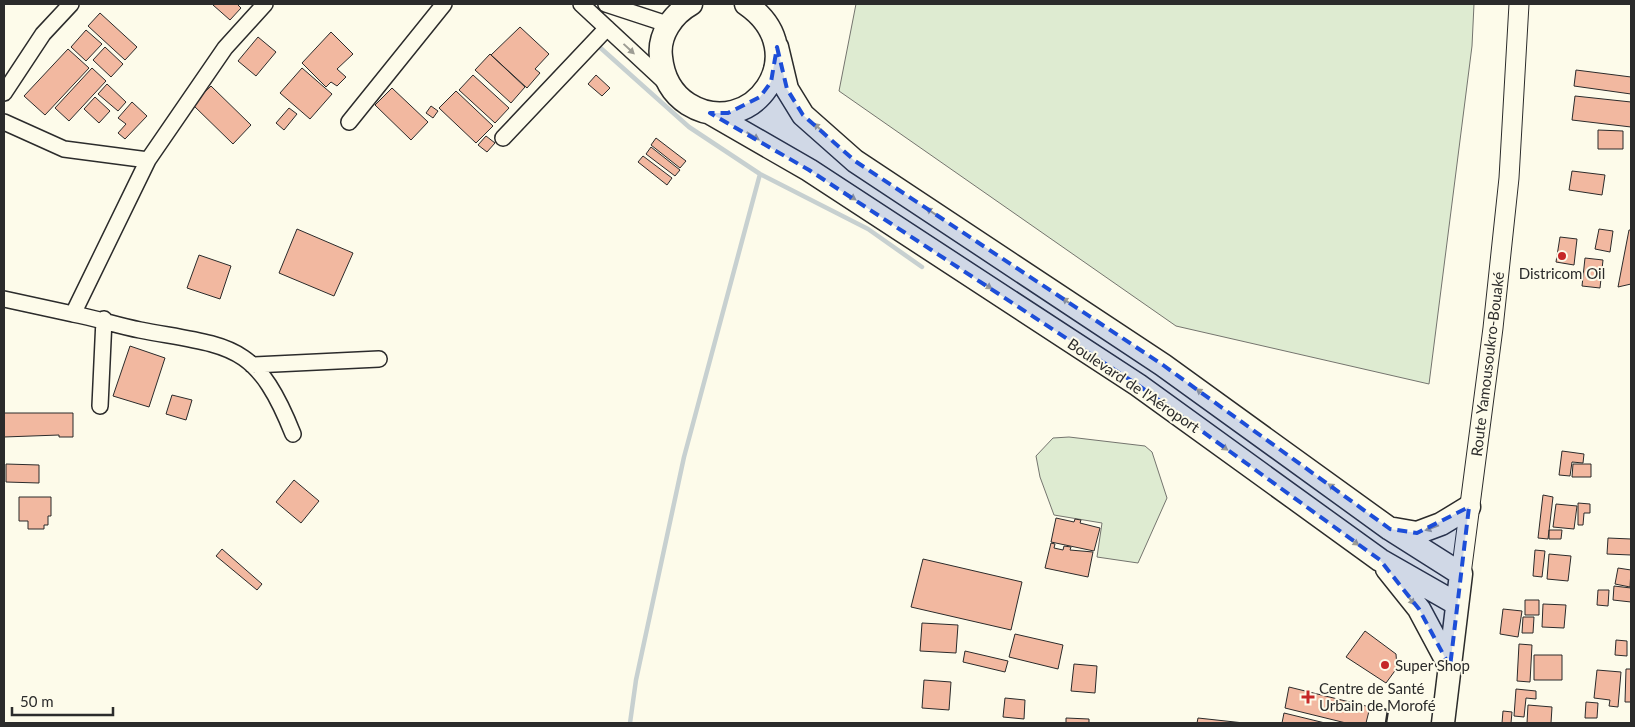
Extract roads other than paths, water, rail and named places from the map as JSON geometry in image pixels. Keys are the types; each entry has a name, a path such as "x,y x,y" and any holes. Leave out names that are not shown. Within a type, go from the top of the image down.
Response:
{"highway":[{"path":"678,12 665,33 660,52 662,71 671,88 682,100 695,108 710,113 728,113 745,107 760,97 771,82 777,65 777,47 772,29 760,14 746,4"},
{"name":"Boulevard de l'Aéroport","path":"777,47 787,89 803,115 855,160 1163,365 1390,529 1461,574"},
{"name":"Boulevard de l'Aéroport","path":"710,113 809,170 1138,385 1380,560 1457,604"},
{"path":"1390,529 1417,533 1441,524 1469,507"},
{"path":"1380,560 1419,609 1450,667"},
{"name":"Route Yamousoukro-Bouaké","path":"1444,723 1461,574"}],"main road":[{"name":"Route Yamousoukro-Bouaké","path":"1461,574 1493,328 1509,178 1519,4"}],"street":[{"path":"4,94 43,34 71,4"},
{"path":"73,314 148,160 225,48 265,4"},
{"path":"350,122 444,4"},
{"path":"581,4 671,88"},
{"path":"606,4 678,12"},
{"path":"503,138 607,28"},
{"path":"4,122 64,150 148,160"},
{"path":"4,299 104,319 137,330 212,343 238,353 264,375 280,402 293,434"},
{"path":"100,406 104,319"},
{"path":"252,365 379,359"}],"waterway":[{"path":"595,43 689,127 760,174 868,229 922,267"},
{"path":"630,723 636,680 684,457 760,174"}],"place":[{"name":"Districom Oil","path":"1562,256"},
{"name":"Super Shop","path":"1385,665"},
{"name":"Centre de Santé Urbain de Morofé","path":"1308,697"}]}
